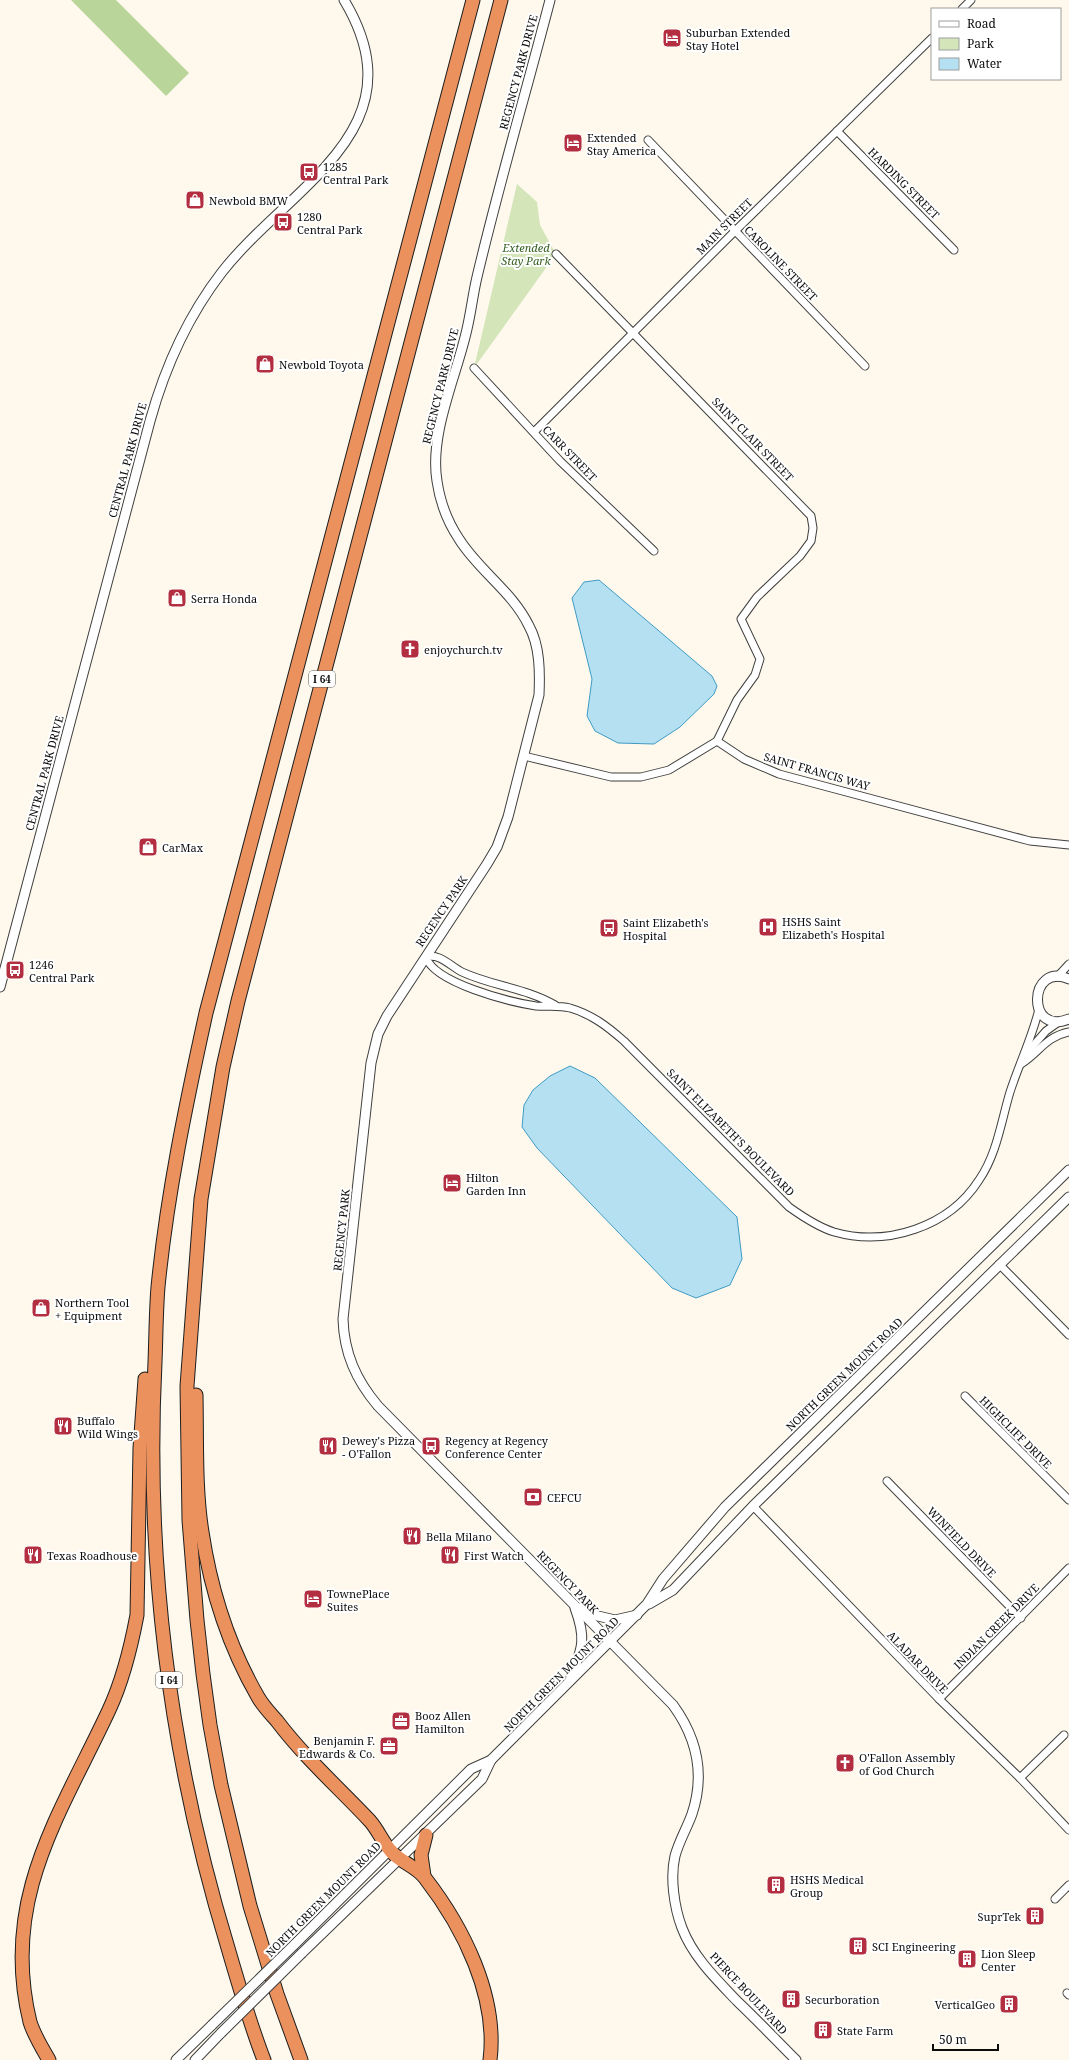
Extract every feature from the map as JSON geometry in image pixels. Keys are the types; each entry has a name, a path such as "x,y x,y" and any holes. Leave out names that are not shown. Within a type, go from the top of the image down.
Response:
{"highway":[{"name":"I 64","path":"264,2060 236,1977 201,1853 183,1768 166,1664 157,1564 152,1460 158,1289 178,1149 206,1014 472,0"},
{"name":"I 64","path":"300,2060 277,1994 248,1898 233,1838 210,1725 197,1620 189,1520 187,1386 190,1367 201,1199 224,1059 268,884 501,0"},
{"path":"49,2060 30,2023 23,1997 17,1931 27,1878 40,1845 109,1710 132,1642 137,1615 140,1448 149,1323 158,1289"},
{"path":"190,1367 196,1391 198,1485 201,1531 210,1577 221,1618 238,1659 259,1699 310,1762 371,1822 389,1849 400,1860 416,1869 424,1876 460,1931 476,1966 485,1996 490,2021 490,2060"},
{"path":"424,1876 421,1855 426,1834"}],"street":[{"name":"CENTRAL PARK DRIVE","path":"0,987 160,384 169,363 203,299 222,272 245,245 330,162 344,145 362,110 366,92 367,71 365,53 355,19 344,0"},
{"name":"REGENCY PARK DRIVE","path":"524,756 535,713 540,675 537,650 530,626 516,604 460,541 449,524 440,501 435,462 437,439 467,330 476,278 550,0"},
{"path":"963,8 971,0"},
{"name":"MAIN STREET","path":"534,432 735,231 931,39"},
{"name":"HARDING STREET","path":"837,131 954,250"},
{"name":"CAROLINE STREET","path":"648,140 865,366"},
{"name":"SAINT CLAIR STREET","path":"556,254 765,467 811,516 813,528 811,540 800,556 757,597 741,619 760,659 754,675 737,700 717,741"},
{"name":"CARR STREET","path":"474,368 560,461 654,551"},
{"path":"524,756 611,777 640,778 670,770 717,741"},
{"name":"SAINT FRANCIS WAY","path":"717,741 744,759 782,774 1030,841 1069,844"},
{"name":"REGENCY PARK","path":"524,756 508,817 497,847 383,1025 374,1046 343,1318 344,1335 347,1353 364,1390 610,1642"},
{"name":"SAINT ELIZABETH'S BOULEVARD","path":"555,1005 538,1006 474,990 444,976 428,963 426,957 437,957 475,978 540,996 555,1005 581,1012 610,1028 789,1207 820,1226 849,1235 885,1236 918,1228 952,1209 966,1197 979,1181 990,1162 1011,1091 1039,1009"},
{"path":"1057,977 1069,964"},
{"path":"1057,977 1069,979"},
{"name":"SAINT ELIZABETH'S BOULEVARD","path":"1057,977 1048,980 1038,990 1036,1000 1039,1009 1050,1020 1066,1020"},
{"name":"SAINT ELIZABETH'S BOULEVARD","path":"1024,1055 1046,1031 1066,1020"},
{"path":"1021,1064 1031,1058 1051,1037 1069,1032"},
{"name":"NORTH GREEN MOUNT ROAD","path":"195,2060 302,1953 400,1860 482,1779 491,1760 647,1604 662,1579 725,1507 1069,1170"},
{"name":"NORTH GREEN MOUNT ROAD","path":"647,1604 673,1590 753,1506 1069,1197"},
{"path":"999,1264 1069,1335"},
{"name":"HIGHCLIFF DRIVE","path":"964,1396 1069,1500"},
{"name":"WINFIELD DRIVE","path":"887,1481 1021,1618"},
{"name":"ALADAR DRIVE","path":"753,1506 939,1699 1020,1778 1069,1830"},
{"name":"INDIAN CREEK DRIVE","path":"939,1699 1068,1571"},
{"path":"574,1605 598,1616 615,1620 637,1615"},
{"path":"569,1683 580,1656 582,1642 582,1628 574,1605"},
{"name":"PIERCE BOULEVARD","path":"610,1642 673,1705 685,1721 693,1740 698,1760 699,1780 697,1798 674,1864 675,1901 681,1926 687,1940 706,1968 796,2060"},
{"path":"1020,1778 1064,1735"},
{"name":"NORTH GREEN MOUNT ROAD","path":"176,2060 471,1769 491,1760"},
{"path":"1055,1899 1069,1885"}],"green space":[{"path":"71,0 116,0 189,73 166,96"},
{"name":"Extended Stay Park","path":"517,184 537,202 540,225 556,254 474,368"}],"water":[{"path":"599,580 712,676 717,686 714,694 680,727 654,744 618,743 595,731 587,716 592,679 572,598 584,582"},
{"path":"570,1066 595,1078 737,1217 742,1259 730,1285 696,1298 672,1288 537,1148 522,1127 524,1105 533,1090 550,1076"}],"place":[{"name":"Suburban Extended Stay Hotel","path":"672,38"},
{"name":"Extended Stay America","path":"573,143"},
{"name":"1285 Central Park","path":"309,172"},
{"name":"Newbold BMW","path":"195,200"},
{"name":"1280 Central Park","path":"283,222"},
{"name":"Newbold Toyota","path":"265,364"},
{"name":"Serra Honda","path":"177,598"},
{"name":"enjoychurch.tv","path":"410,649"},
{"name":"CarMax","path":"148,847"},
{"name":"HSHS Saint Elizabeth's Hospital","path":"768,927"},
{"name":"Saint Elizabeth's Hospital","path":"609,928"},
{"name":"1246 Central Park","path":"15,970"},
{"name":"Hilton Garden Inn","path":"452,1183"},
{"name":"Northern Tool + Equipment","path":"41,1308"},
{"name":"Buffalo Wild Wings","path":"63,1426"},
{"name":"Dewey's Pizza - O'Fallon","path":"328,1446"},
{"name":"Regency at Regency Conference Center","path":"431,1446"},
{"name":"CEFCU","path":"533,1497"},
{"name":"Bella Milano","path":"412,1536"},
{"name":"Texas Roadhouse","path":"33,1555"},
{"name":"First Watch","path":"450,1555"},
{"name":"TownePlace Suites","path":"313,1599"},
{"name":"Booz Allen Hamilton","path":"401,1721"},
{"name":"Benjamin F. Edwards & Co.","path":"389,1746"},
{"name":"O'Fallon Assembly of God Church","path":"845,1763"},
{"name":"HSHS Medical Group","path":"776,1885"},
{"name":"SuprTek","path":"1035,1916"},
{"name":"SCI Engineering","path":"858,1946"},
{"name":"Lion Sleep Center","path":"967,1959"},
{"name":"Securboration","path":"791,1999"},
{"name":"VerticalGeo","path":"1009,2004"},
{"name":"State Farm","path":"823,2030"}]}
